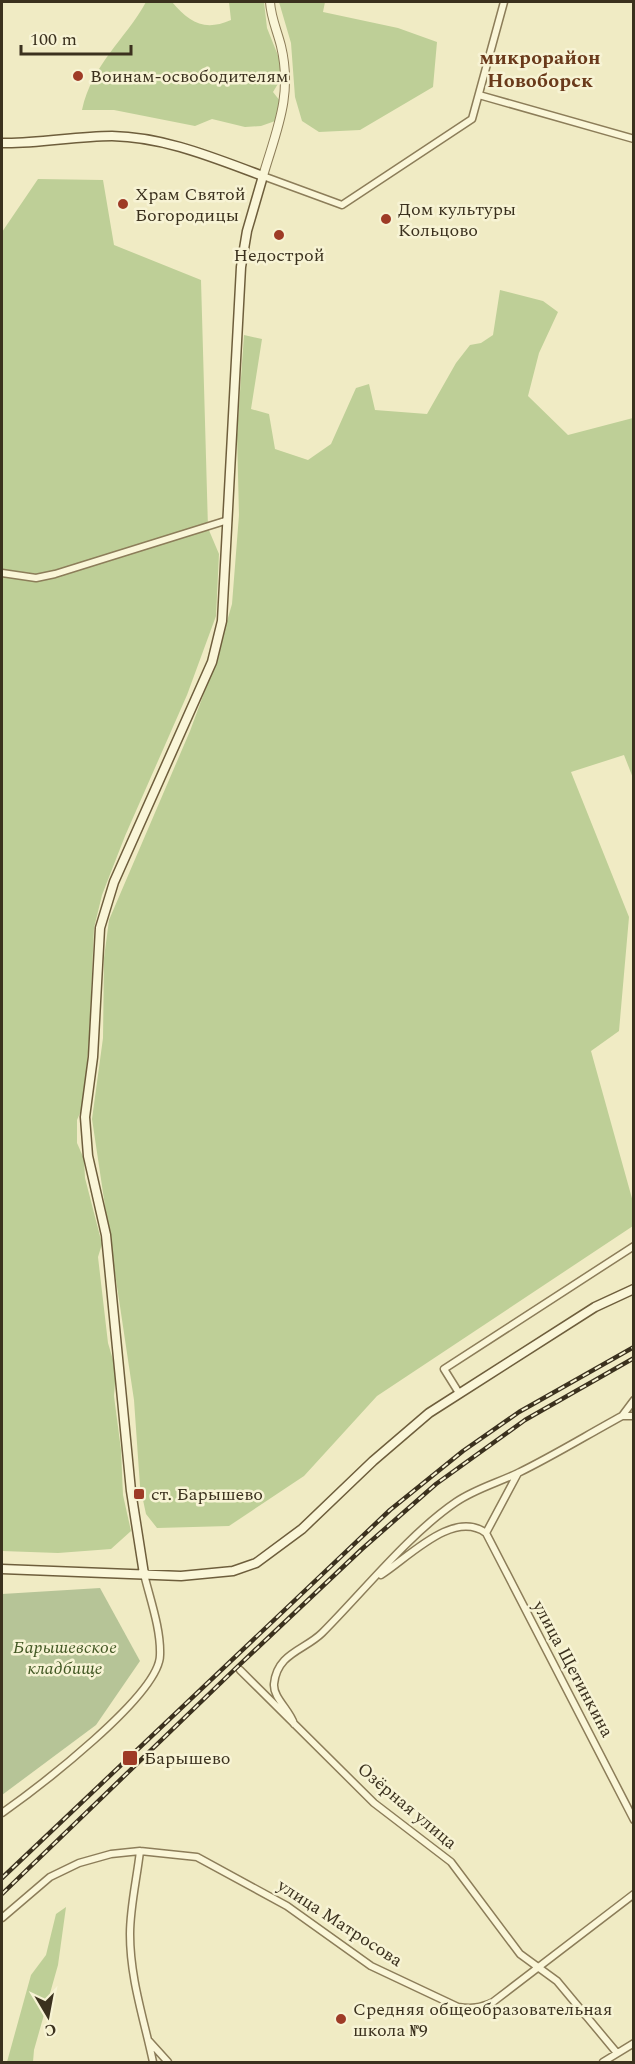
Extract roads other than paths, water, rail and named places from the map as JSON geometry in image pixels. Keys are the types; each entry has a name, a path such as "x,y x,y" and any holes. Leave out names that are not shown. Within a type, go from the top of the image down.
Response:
{"main road":[{"path":"2,143 110,136 148,139 176,145 262,176 247,231 241,267 222,621 212,662 114,882 100,928 93,1057 85,1117 88,1156 106,1235 131,1491 144,1574"},
{"path":"2,1569 210,1575 233,1571 256,1563 302,1529 373,1461 459,1393 595,1307 633,1289"}],"street":[{"path":"270,2 272,22 281,46 284,98 282,121 262,176 342,205 472,118 504,2"},
{"path":"478,95 633,139"},
{"path":"2,573 36,578 55,574 228,520"},
{"path":"459,1393 444,1369 633,1246"},
{"path":"295,1724 292,1714 275,1689 274,1683 280,1667 291,1652 320,1636 455,1503 518,1473 622,1416 633,1400"},
{"path":"622,1416 633,1416"},
{"path":"376,1579 432,1536 469,1527 478,1527 486,1533 518,1473"},
{"name":"улица Щетинкина","path":"486,1533 633,1820"},
{"path":"2,1813 42,1784 118,1716 154,1678 160,1655 144,1574"},
{"name":"Озёрная улица","path":"240,1670 374,1803 451,1862 520,1954 557,1981 617,2054"},
{"path":"140,1851 130,1932 134,1987 153,2062"},
{"name":"улица Матросова","path":"2,1918 50,1877 79,1863 111,1854 140,1851 197,1857 287,1906 371,1966 458,2007 481,2008 493,2002 536,1966 633,1894"},
{"path":"148,2040 168,2062"},
{"path":"603,2062 633,2043"}],"railway":[{"path":"2,1878 390,1510 463,1451 519,1412 634,1347"},
{"path":"2,1894 362,1549 436,1484 525,1420 634,1358"}],"place":[{"name":"Воинам-освободителям","path":"78,76"},
{"name":"Храм Святой Богородицы","path":"123,204"},
{"name":"Дом культуры Кольцово","path":"386,219"},
{"name":"Недострой","path":"279,235"},
{"name":"ст. Барышево","path":"139,1494"},
{"name":"Барышево","path":"130,1758"},
{"name":"Средняя общеобразовательная школа №9","path":"341,2019"}],"district":[{"name":"микрорайон Новоборск","path":"540,70"}],"park label":[{"name":"Барышевское кладбище","path":"65,1657"}]}
